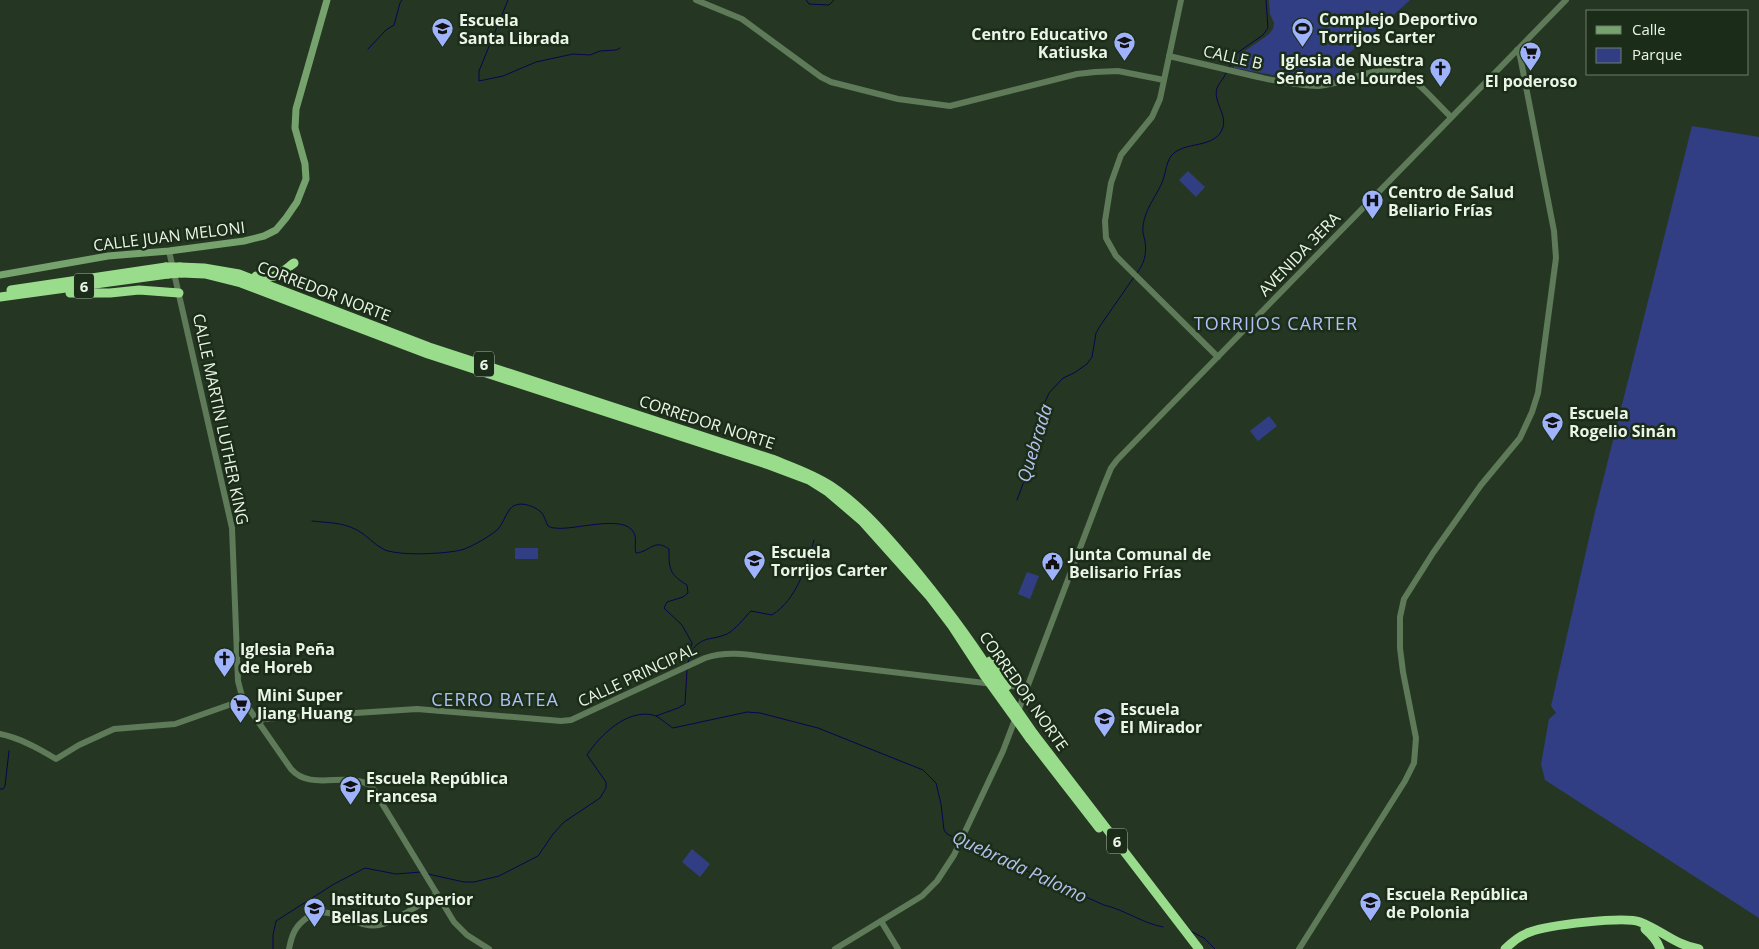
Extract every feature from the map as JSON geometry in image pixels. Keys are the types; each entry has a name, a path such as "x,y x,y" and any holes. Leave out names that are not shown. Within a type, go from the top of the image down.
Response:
{"highway":[{"path":"239,274 271,278 294,263"},
{"name":"CORREDOR NORTE","path":"0,292 204,268 239,274 291,298"},
{"name":"CORREDOR NORTE","path":"181,270 241,283 291,298 809,480 846,506 892,545"},
{"name":"CORREDOR NORTE","path":"0,298 167,271"},
{"path":"39,292 110,293 139,290 179,293"},
{"name":"CORREDOR NORTE","path":"644,421 772,459 811,475 830,485 850,500 881,530 957,621 987,673 1032,737 1192,949"},
{"path":"934,594 967,626 1007,686"},
{"name":"CORREDOR NORTE","path":"1032,737 1200,949"},
{"path":"1505,949 1518,938 1542,928 1618,919 1639,922 1676,942 1699,949"},
{"path":"1510,949 1519,942 1541,933 1618,923 1637,926 1646,930 1657,941 1660,949"}],"main road":[{"name":"CALLE JUAN MELONI","path":"0,275 108,256 169,251 236,242 264,236 276,230 289,215 303,189 306,179 305,164 295,128 296,109 327,0"}],"street":[{"path":"696,0 742,19 821,77 831,82 898,99 950,106 1077,74 1106,70 1164,80"},
{"path":"1181,0 1164,80 1155,110 1121,155 1112,183 1107,211 1106,238 1116,256 1218,356"},
{"name":"AVENIDA 3ERA","path":"835,949 881,922 929,890 941,876 963,837 1003,751 1111,468 1117,460 1566,0"},
{"path":"1299,949 1414,764 1416,738 1403,672 1400,637 1400,617 1404,599 1433,553 1481,485 1520,438 1538,393 1556,258 1555,238 1535,128 1520,56 1517,50"},
{"name":"CALLE B","path":"1169,56 1288,83 1319,86 1388,70 1399,71 1414,80 1451,117"},
{"name":"CALLE MARTIN LUTHER KING","path":"169,251 232,528 238,681 243,700 291,769 300,777 311,780 362,781 372,787 454,922 467,935 489,949"},
{"name":"CALLE PRINCIPAL","path":"258,722 264,719 417,709 561,721 571,720 687,666 718,654 733,653 1026,688"},
{"path":"0,734 40,749 56,759 79,745 114,729 175,724 243,700"},
{"path":"290,949 295,928 313,914 326,912 365,924 381,925 437,894"},
{"path":"881,922 898,949"}],"green space":[{"name":"Complejo Deportivo Torrijos Carter","path":"1269,0 1410,0 1343,58 1348,78 1323,84 1234,68 1239,55 1268,35 1273,29 1274,23 1270,14"},
{"path":"1692,126 1759,137 1759,918 1545,780 1541,764 1549,719 1556,713 1551,706 1594,516"},
{"path":"1188,171 1205,187 1196,197 1179,180"},
{"path":"1269,416 1277,426 1258,441 1250,431"},
{"path":"515,548 538,548 538,559 515,559"},
{"path":"1027,572 1039,576 1030,599 1018,594"},
{"path":"692,849 710,864 700,877 682,862"}],"waterway":[{"path":"368,49 386,30 394,25 402,0"},
{"path":"508,0 479,71 479,81 503,76 536,62 573,54 590,55 600,51 620,48"},
{"path":"806,0 809,4 829,5 834,0"},
{"name":"Quebrada","path":"1229,68 1237,53 1263,35 1268,28 1266,0"},
{"name":"Quebrada","path":"1137,273 1145,254 1144,220 1163,181 1171,156 1184,148 1214,139 1223,127 1224,122 1216,91 1226,73"},
{"name":"Quebrada","path":"1017,500 1031,462 1044,414 1045,402 1049,393 1063,378 1087,364 1092,357 1096,333 1134,277"},
{"name":"Quebrada","path":"312,521 335,523 351,527 385,550 412,554 444,553 470,547 495,532 510,509 521,504 534,507 541,512 548,526 552,528 610,523 629,527 635,535 636,553 656,545 669,549 671,570 677,578 687,585 688,593 683,597 667,602 664,608 682,625 692,643 688,663"},
{"name":"Quebrada","path":"691,651 704,640 727,634 751,611 772,615 781,608 799,582 814,540"},
{"name":"Quebrada","path":"656,716 685,704 687,670"},
{"name":"Quebrada Palomo","path":"428,874 464,882 474,882 499,876 538,856 564,822 600,798 606,788 606,782 587,755 599,739 615,725 643,714 656,716 673,728 747,712 760,713 818,728 923,770 936,783 944,830 947,834 959,840"},
{"name":"Quebrada","path":"0,789 3,789 5,786 9,751"},
{"name":"Quebrada Palomo","path":"962,841 1104,905 1163,927"},
{"name":"Quebrada Palomo","path":"273,949 276,921 334,884 365,868 396,874 421,872"},
{"name":"Quebrada Palomo","path":"1190,931 1204,938 1215,949"}],"place":[{"name":"Complejo Deportivo Torrijos Carter","path":"1303,47"},
{"name":"Escuela Santa Librada","path":"443,48"},
{"name":"Centro Educativo Katiuska","path":"1124,62"},
{"name":"El poderoso","path":"1531,71"},
{"name":"Iglesia de Nuestra Señora de Lourdes","path":"1440,88"},
{"name":"Centro de Salud Beliario Frías","path":"1372,220"},
{"name":"Escuela Rogelio Sinán","path":"1553,441"},
{"name":"Escuela Torrijos Carter","path":"755,580"},
{"name":"Junta Comunal de Belisario Frías","path":"1053,582"},
{"name":"Iglesia Peña de Horeb","path":"224,677"},
{"name":"Mini Super Jiang Huang","path":"241,723"},
{"name":"Escuela El Mirador","path":"1104,737"},
{"name":"Escuela República Francesa","path":"350,806"},
{"name":"Escuela República de Polonia","path":"1370,922"},
{"name":"Instituto Superior Bellas Luces","path":"315,927"}],"district":[{"name":"TORRIJOS CARTER","path":"1276,323"},
{"name":"CERRO BATEA","path":"495,699"}]}
